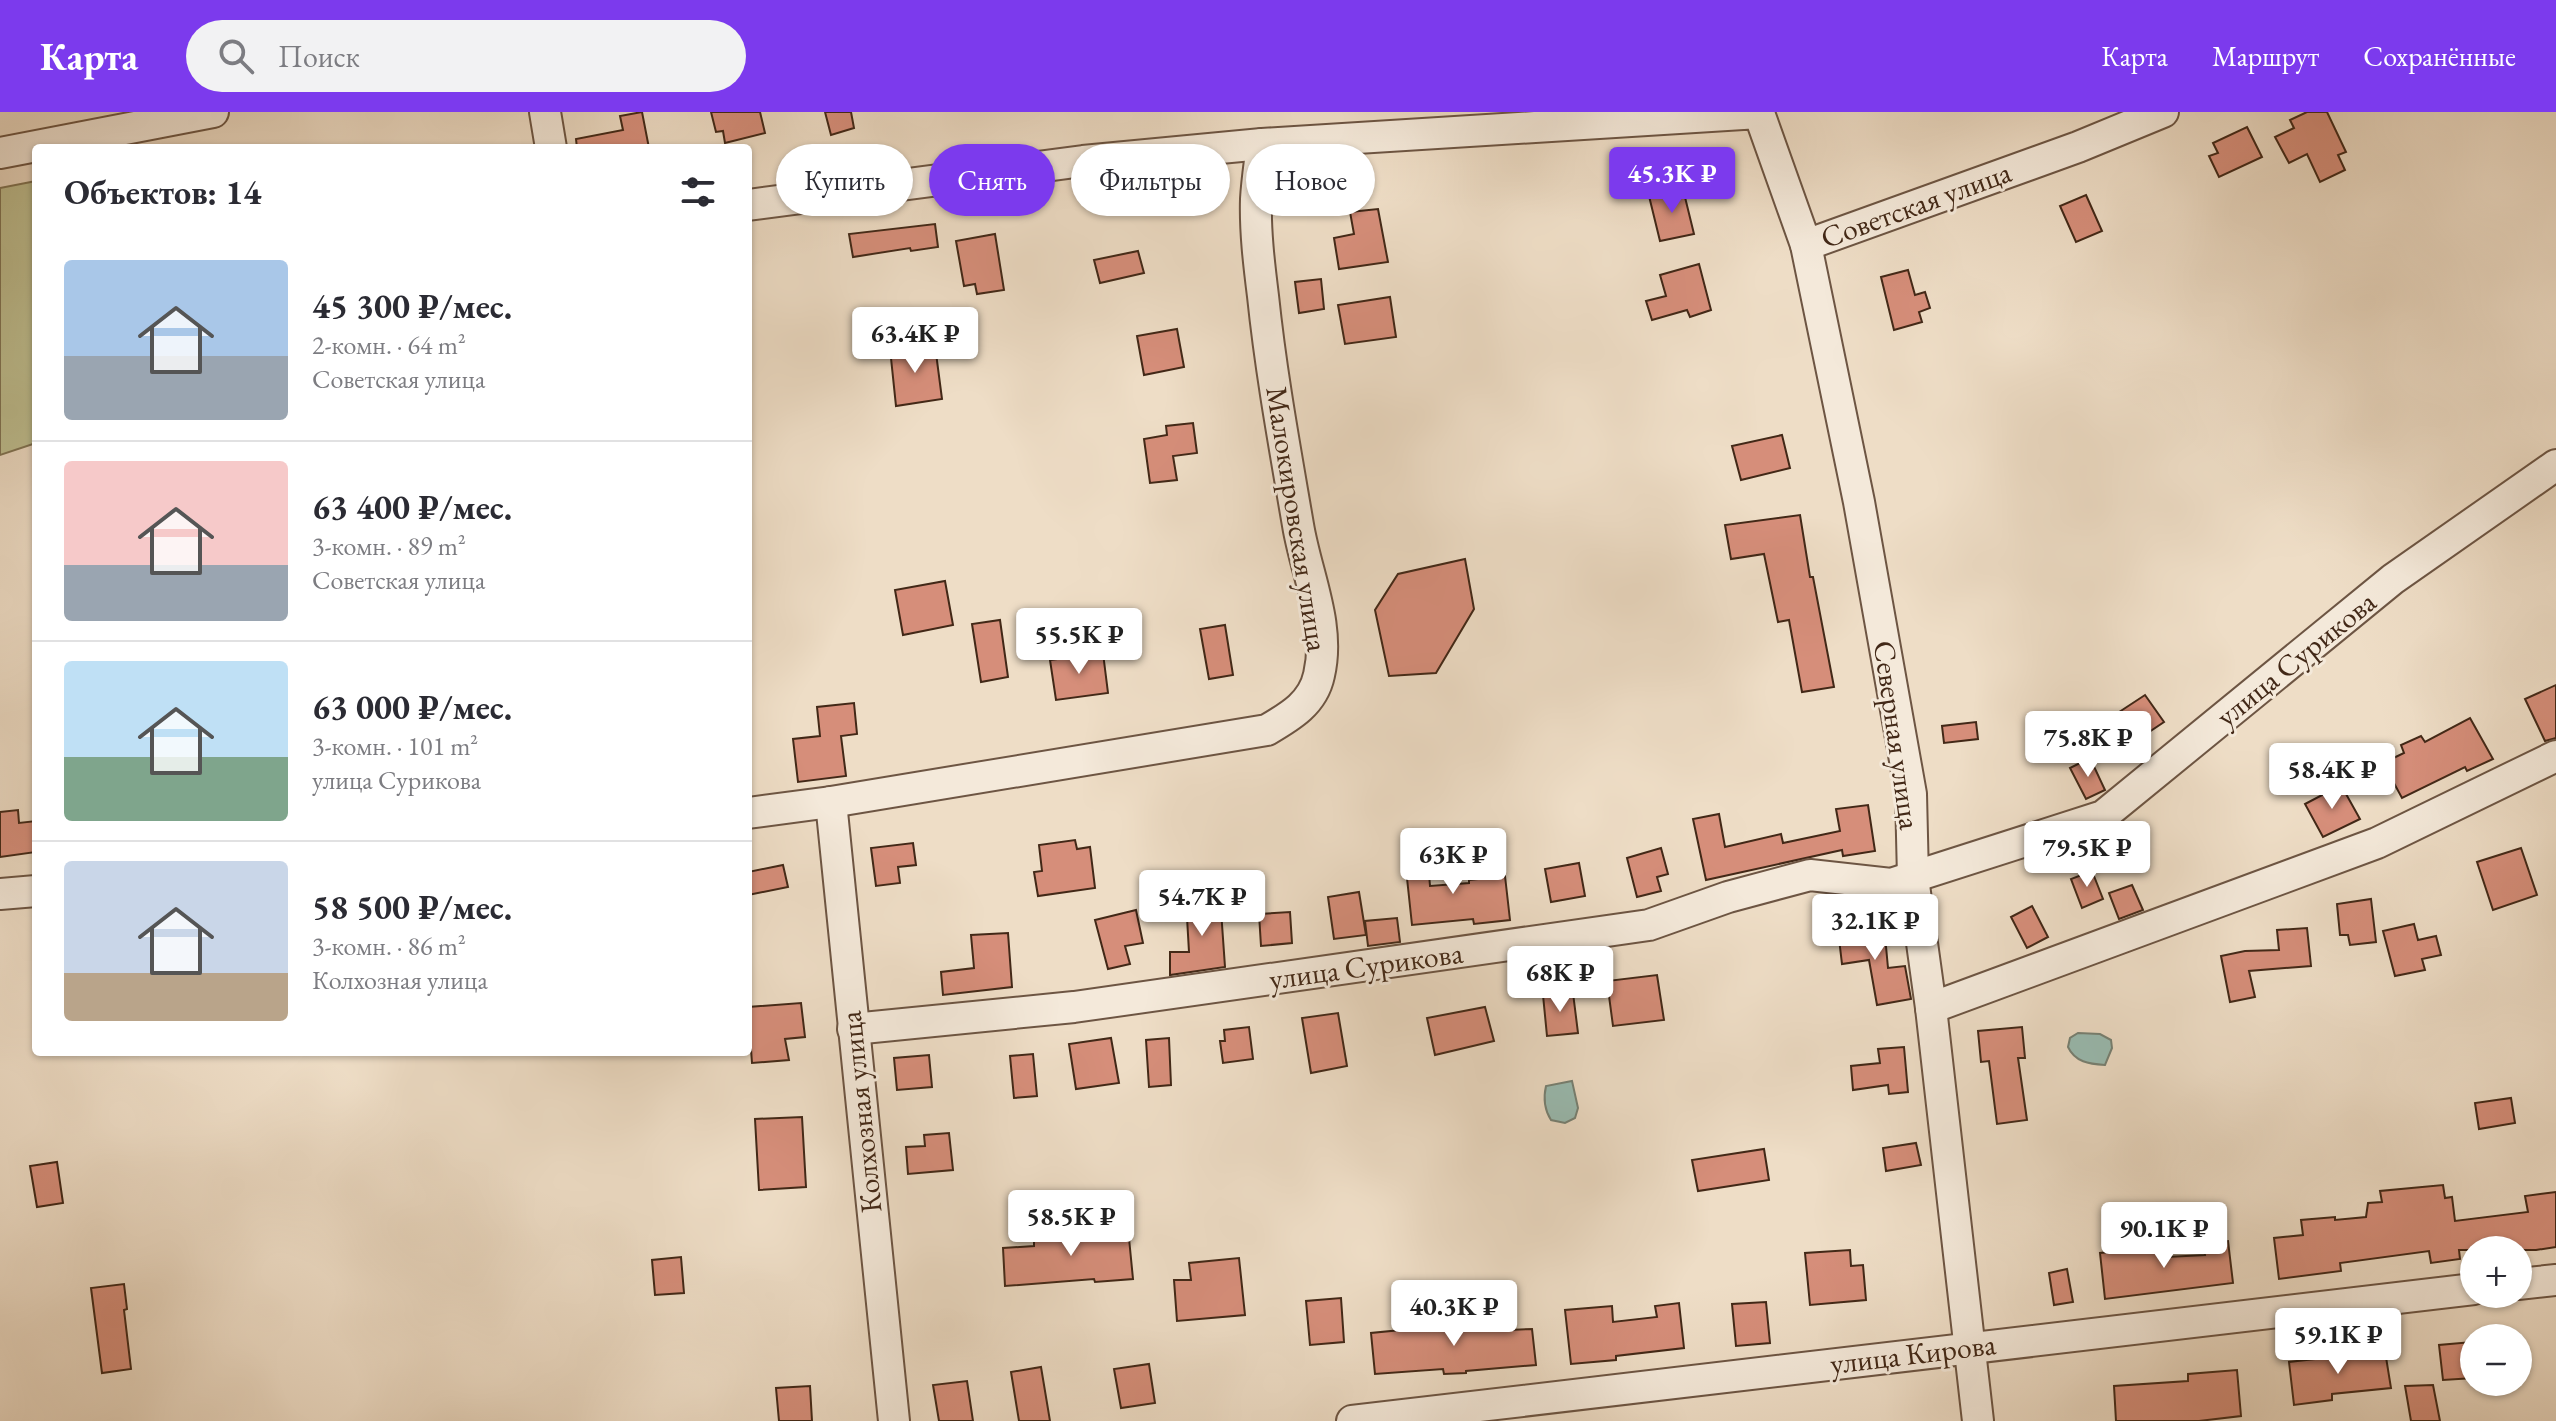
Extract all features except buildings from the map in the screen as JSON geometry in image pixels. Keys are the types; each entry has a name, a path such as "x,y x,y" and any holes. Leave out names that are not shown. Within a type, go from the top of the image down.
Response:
{"street":[{"path":"47,144 213,112"},
{"path":"545,112 550,144"},
{"name":"Советская улица","path":"1262,144 1759,112 1806,245 2078,147 2163,112"},
{"name":"Советская улица","path":"752,204 1083,161 1246,146"},
{"path":"0,153 32,147"},
{"name":"Малокировская улица","path":"752,812 1267,730 1295,714 1312,694 1319,677 1323,652 1318,609 1298,530 1267,338 1256,216"},
{"name":"Северная улица","path":"1806,245 1859,502 1911,794 1913,878 1931,1008 1978,1421"},
{"name":"улица Сурикова","path":"853,1029 1074,1007 1649,925 1728,897 1810,875 1891,884 2103,816 2393,579 2556,465"},
{"path":"1931,1008 2377,843 2556,756"},
{"name":"Колхозная улица","path":"831,802 894,1421"},
{"path":"0,894 32,891"},
{"path":"2532,1283 2556,1280"},
{"name":"улица Кирова","path":"1352,1421 2460,1291"}],"green space":[{"path":"32,182 32,444 0,455 0,188"}],"water":[{"path":"2078,1033 2100,1034 2111,1040 2112,1048 2105,1065 2074,1056 2068,1047 2070,1038"},
{"path":"1572,1081 1578,1108 1575,1118 1565,1123 1551,1120 1545,1104 1546,1086"}]}
